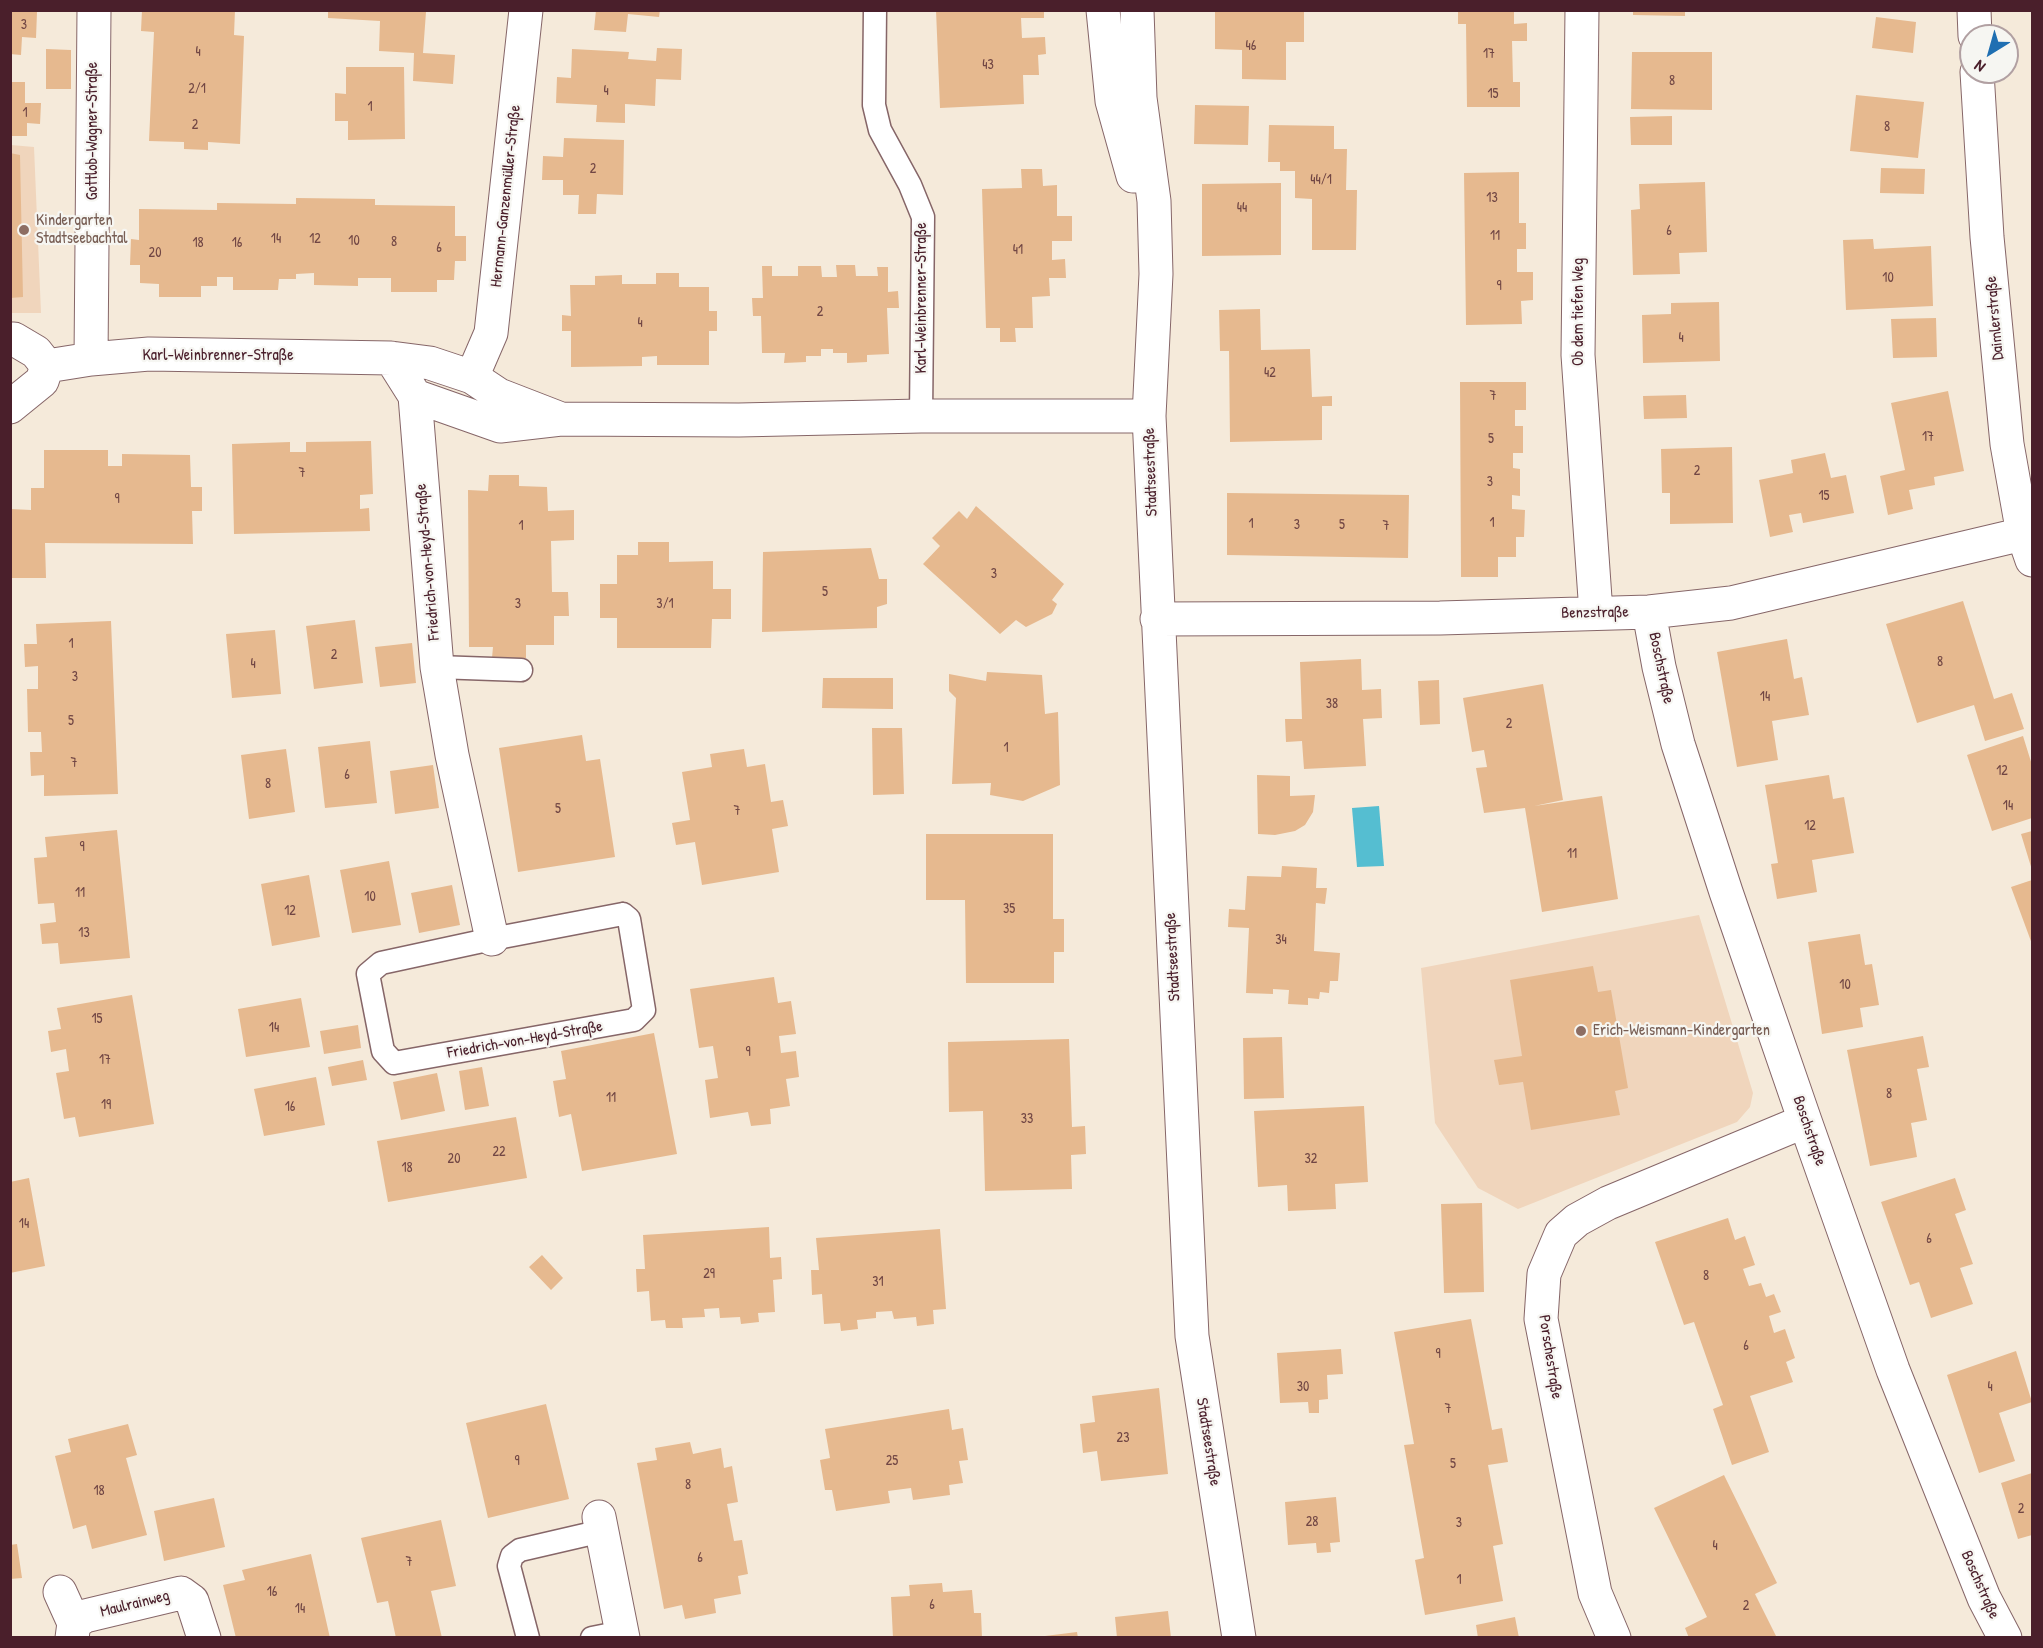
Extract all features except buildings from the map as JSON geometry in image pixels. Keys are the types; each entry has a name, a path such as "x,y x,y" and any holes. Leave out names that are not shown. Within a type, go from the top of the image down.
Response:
{"street":[{"name":"Gottlob-Wagner-Straße","path":"92,359 94,10"},
{"name":"Hermann-Ganzenmüller-Straße","path":"472,377 491,333 526,10"},
{"name":"Stadtseestraße","path":"1103,10 1112,101 1140,201 1156,274"},
{"name":"Stadtseestraße","path":"1137,10 1140,99 1154,201 1156,274 1149,416 1192,1336 1239,1638"},
{"name":"Ob dem tiefen Weg","path":"1582,10 1578,355 1596,613"},
{"name":"Daimlerstraße","path":"1978,84 1987,237 2007,444 2028,547"},
{"path":"10,339 36,352 47,366 42,381 10,407"},
{"name":"Karl-Weinbrenner-Straße","path":"47,366 149,354 391,358 430,363 472,377 499,395 561,419"},
{"path":"391,358 415,396"},
{"name":"Karl-Weinbrenner-Straße","path":"415,396 500,426 561,419 739,420 921,416 1149,416"},
{"name":"Friedrich-von-Heyd-Straße","path":"415,396 437,667 452,755 492,939"},
{"name":"Benzstraße","path":"1157,619 1440,618 1649,612 1731,603 2028,547"},
{"name":"Boschstraße","path":"1649,612 1659,667 1678,744 1726,892 1893,1370 1984,1598 2005,1638"},
{"name":"Porschestraße","path":"1614,1638 1595,1593 1541,1319 1544,1274 1561,1234 1578,1220 1608,1203 1806,1121"},
{"path":"600,1524 612,1636"},
{"name":"Maulrainweg","path":"60,1592 73,1630 86,1616 181,1593 192,1601 204,1638"}],"lane":[{"name":"Karl-Weinbrenner-Straße","path":"875,10 874,105 879,130 910,185 923,217 921,416"},
{"path":"437,667 521,670"},
{"name":"Friedrich-von-Heyd-Straße","path":"623,914 629,919 644,1010 634,1020 394,1063 384,1051 368,974 381,963 492,939 623,914"},
{"path":"528,1638 509,1566 513,1556 520,1550 600,1524"}],"shaded area":[{"name":"Kindergarten Stadtseebachtal","path":"11,145 34,147 41,313 11,313"},
{"name":"Erich-Weismann-Kindergarten","path":"1699,915 1753,1093 1750,1107 1737,1122 1518,1209 1478,1188 1435,1123 1421,968"}],"water":[{"path":"1379,806 1384,866 1357,867 1352,808"}],"place":[{"name":"Kindergarten Stadtseebachtal","path":"24,230"},
{"name":"Erich-Weismann-Kindergarten","path":"1581,1031"}]}
